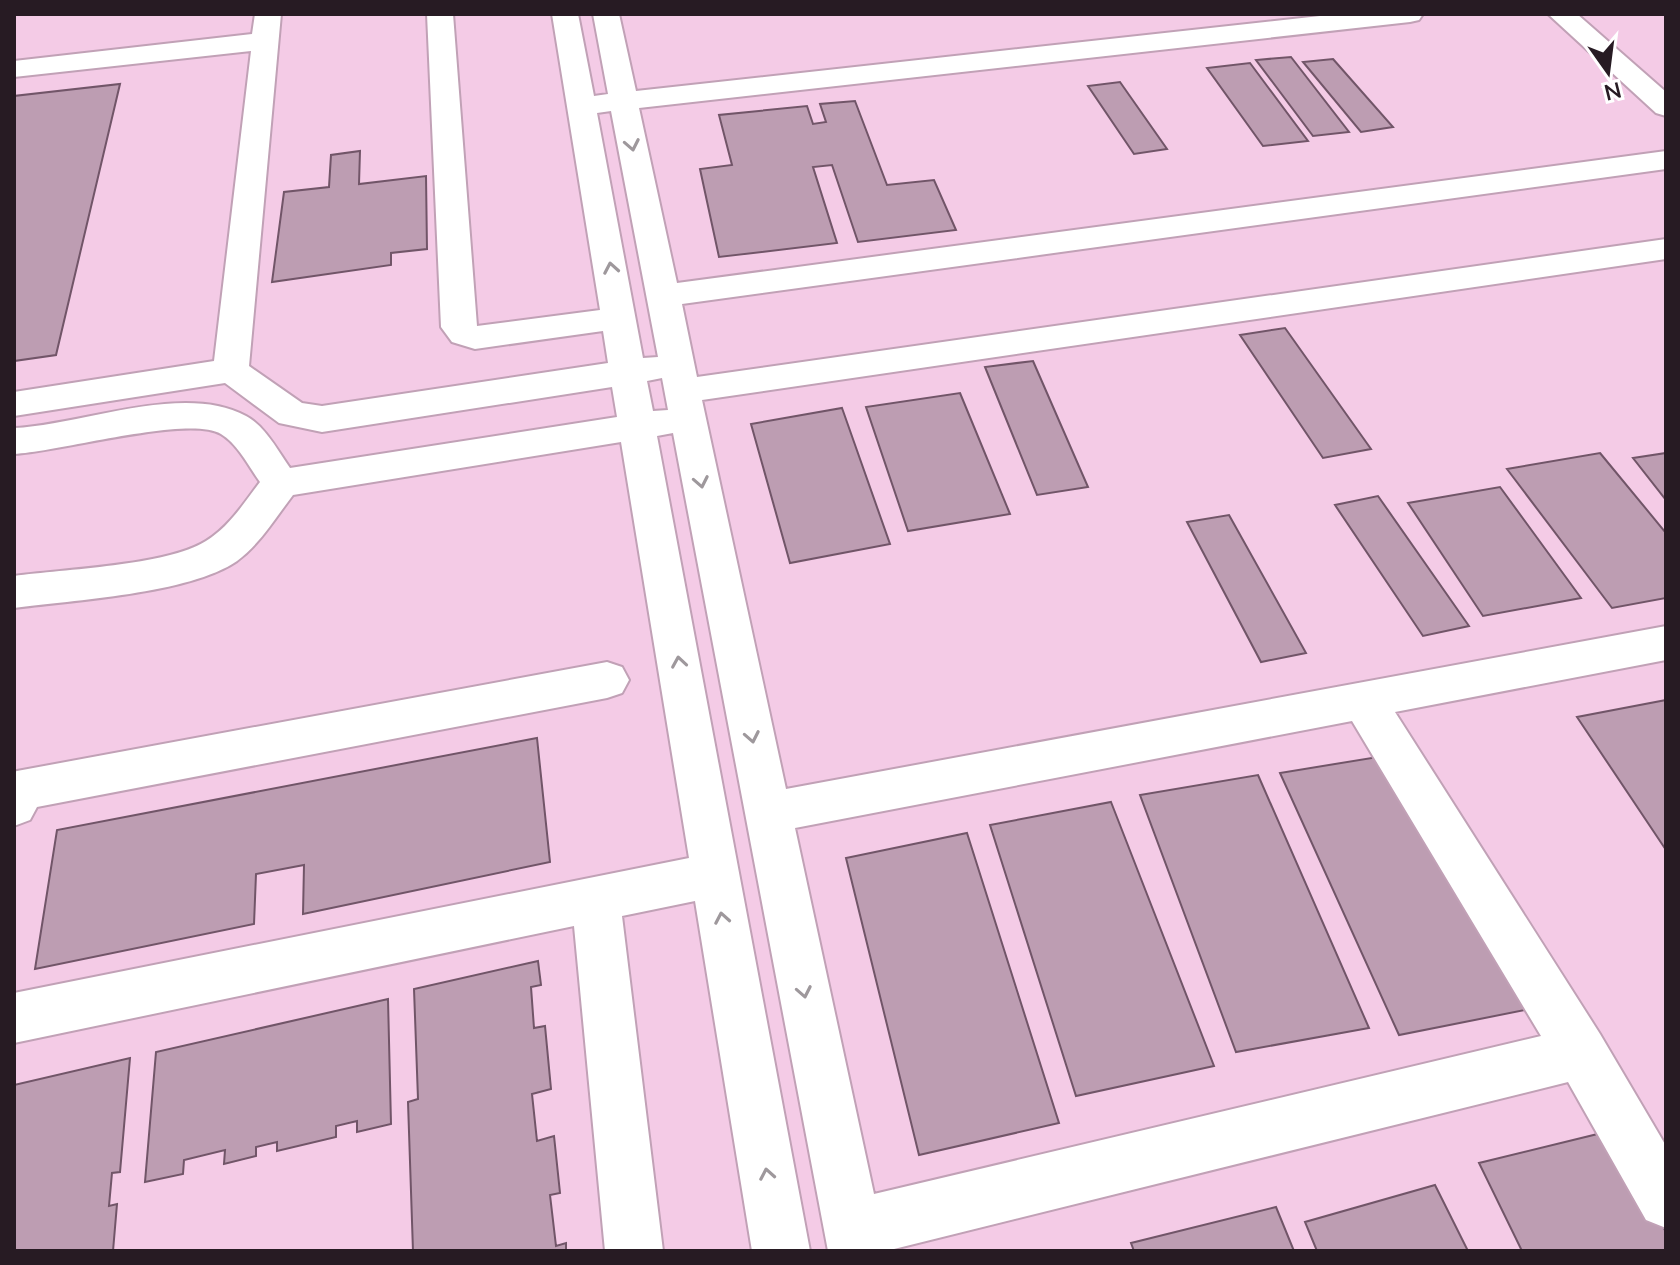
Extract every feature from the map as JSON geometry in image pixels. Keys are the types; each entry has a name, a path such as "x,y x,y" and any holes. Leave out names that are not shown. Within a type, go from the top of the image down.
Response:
{"street":[{"path":"440,14 458,327 464,334 475,338 620,318"},
{"path":"565,14 601,94 663,296 854,1239 1581,1053"},
{"path":"606,14 601,94 620,318 781,1251"},
{"path":"601,94 1264,14"},
{"path":"601,94 1410,14"},
{"path":"1561,14 1666,107"},
{"path":"14,69 267,28 231,370"},
{"path":"663,296 1666,160"},
{"path":"14,404 231,370 292,414 322,419 629,372 682,391 1666,249"},
{"path":"14,592 179,566 216,554 236,540 281,483 640,428 682,391"},
{"path":"14,441 50,441 191,414 216,415 237,426 281,483"},
{"path":"768,813 1666,643"},
{"path":"14,806 17,791 607,680"},
{"path":"1363,700 1581,1053 1666,1200"},
{"path":"14,1018 715,875"},
{"path":"596,899 634,1251"}],"shaded area":[{"path":"14,14 1666,14 1666,1251 14,1251"}],"building":[{"path":"1291,57 1349,132 1313,136 1256,60"},
{"path":"1333,59 1393,127 1361,132 1303,62"},
{"path":"1250,63 1308,141 1263,146 1207,68"},
{"path":"1120,82 1167,149 1134,154 1088,86"},
{"path":"120,84 56,355 14,361 14,96"},
{"path":"855,101 887,185 934,180 956,230 858,242 832,165 813,167 837,243 719,257 700,169 732,165 719,115 807,106 813,124 826,122 820,104"},
{"path":"360,151 359,184 426,176 427,249 391,253 391,265 272,282 284,192 329,187 331,155"},
{"path":"1285,328 1371,449 1323,458 1240,335"},
{"path":"1033,361 1088,487 1037,495 985,367"},
{"path":"960,393 1010,514 908,531 866,407"},
{"path":"842,408 890,544 790,563 751,424"},
{"path":"1600,453 1666,533 1666,598 1612,608 1507,469"},
{"path":"1666,453 1666,500 1633,458"},
{"path":"1500,487 1581,598 1483,616 1408,503"},
{"path":"1378,496 1469,626 1423,636 1335,505"},
{"path":"1229,515 1306,653 1261,662 1187,522"},
{"path":"1666,700 1666,850 1577,717"},
{"path":"537,738 550,862 303,914 304,865 256,874 254,924 35,969 57,830"},
{"path":"1396,754 1530,1009 1399,1035 1280,773"},
{"path":"1258,775 1369,1028 1236,1052 1140,795"},
{"path":"1111,802 1214,1066 1076,1096 990,825"},
{"path":"967,833 1059,1123 919,1155 846,858"},
{"path":"538,961 541,985 531,987 534,1028 545,1026 551,1089 532,1094 537,1141 554,1136 560,1193 550,1195 556,1246 566,1243 566,1251 413,1251 408,1102 418,1099 414,989"},
{"path":"388,999 391,1124 357,1132 357,1121 336,1126 336,1137 277,1151 277,1142 256,1147 256,1156 224,1164 225,1150 184,1160 183,1174 145,1182 156,1052"},
{"path":"130,1058 120,1172 112,1173 109,1206 117,1204 113,1251 14,1251 14,1085"},
{"path":"1610,1131 1666,1232 1666,1251 1522,1251 1479,1163"},
{"path":"1435,1185 1468,1251 1317,1251 1305,1222"},
{"path":"1276,1207 1294,1251 1134,1251 1131,1243"}]}
